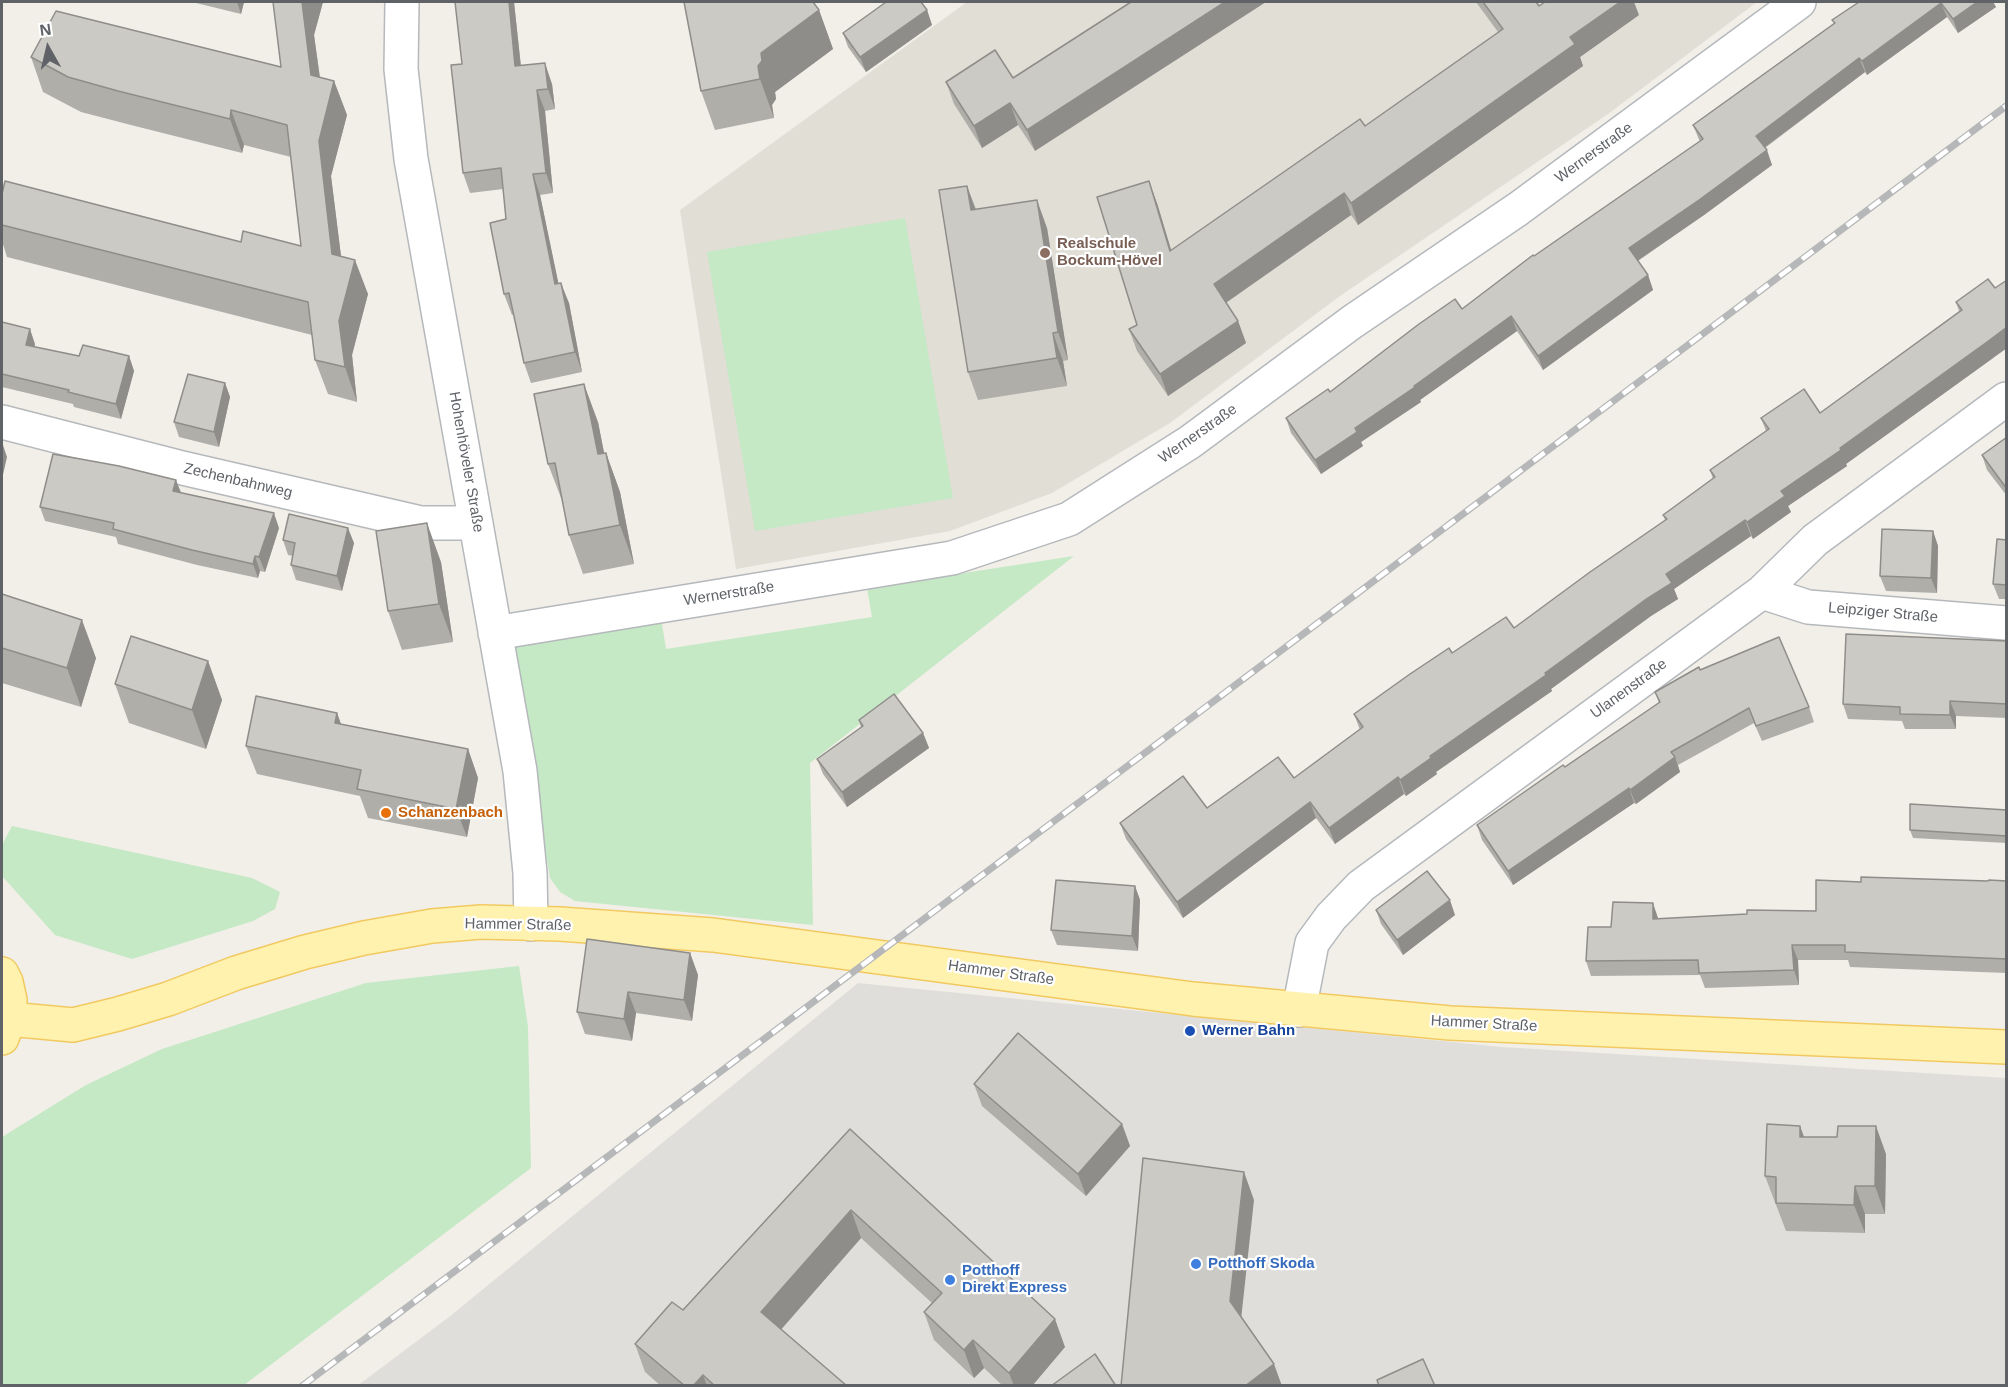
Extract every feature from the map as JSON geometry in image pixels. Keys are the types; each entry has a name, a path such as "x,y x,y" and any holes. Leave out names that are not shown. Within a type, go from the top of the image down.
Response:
{"main road":[{"name":"Hammer Straße","path":"5,1029 73,1025 138,1008 236,973 305,952 364,938 481,922 712,935 1193,999 1450,1023 2007,1047"},
{"path":"2,974 10,1000 5,1029"}],"street":[{"name":"Hohenhöveler Straße","path":"402,2 401,69 407,136 520,771 530,873 531,924"},
{"name":"Wernerstraße","path":"495,633 952,558 1069,519 1190,442 1352,322 1527,202 1799,2"},
{"name":"Ulanenstraße","path":"1299,1010 1312,943 1330,917 1361,886 1762,592 1815,540 2007,399"},
{"name":"Zechenbahnweg","path":"2,422 330,503 421,523 476,523"},
{"name":"Leipziger Straße","path":"1762,592 1808,607 2007,623"}],"shaded area":[{"name":"Realschule Bockum-Hövel","path":"967,2 1757,2 1608,114 1340,296 1170,423 1052,493 950,531 736,569 680,210"},
{"path":"858,983 1502,1047 2006,1078 2006,1385 357,1386 449,1317"}],"green space":[{"path":"905,218 953,498 755,531 707,252"},
{"path":"1074,556 810,763 813,925 575,901 560,892 550,878 512,644 661,618 666,649 872,617 867,588"},
{"path":"12,826 252,878 280,892 275,909 253,921 132,959 55,935 2,876 2,845"},
{"path":"519,966 528,1027 531,1168 244,1385 2,1385 2,1137 86,1085 162,1049 366,983"}],"building":[{"path":"273,2 302,2 311,75 334,81 319,141 332,254 355,260 339,321 345,367 315,360 308,302 2,225 2,194 5,181 241,242 243,231 301,246 287,125 231,110 230,119 118,91 68,77 31,57 56,11 281,67"},
{"path":"455,2 509,2 515,66 545,63 548,89 537,90 546,173 533,174 555,284 561,283 575,352 524,363 509,293 504,294 490,223 506,219 501,168 463,173 451,65 462,64"},
{"path":"684,2 813,2 819,10 761,53 762,61 758,66 760,79 701,91"},
{"path":"886,2 921,2 927,10 860,57 843,33"},
{"path":"1131,2 1225,2 1027,130 1010,103 974,126 946,82 995,50 1013,78"},
{"path":"1483,2 1536,2 1539,6 1545,2 1620,2 1570,37 1575,44 1351,203 1344,193 1214,284 1238,321 1160,374 1129,329 1137,325 1097,197 1149,181 1170,251 1360,119 1365,126 1503,29"},
{"path":"1859,2 1977,2 1953,19 1941,3 1862,61 1859,58 1756,136 1767,150 1629,248 1648,275 1538,356 1511,316 1355,428 1357,432 1315,460 1286,418 1328,389 1330,392 1455,299 1462,309 1533,255 1703,139 1693,125 1835,23 1832,20"},
{"path":"967,186 971,210 1037,200 1058,332 1053,333 1057,358 968,372 939,190"},
{"path":"1988,279 1995,288 2007,280 2007,327 1840,448 1841,450 1781,491 1785,496 1747,522 1745,520 1666,574 1672,583 1645,600 1545,673 1546,675 1430,756 1431,758 1400,780 1398,777 1329,828 1310,802 1177,902 1120,823 1183,776 1207,808 1278,757 1294,778 1363,727 1354,714 1410,674 1449,648 1452,653 1506,617 1514,628 1667,519 1663,515 1715,477 1710,470 1769,429 1761,418 1804,389 1820,413 1962,310 1956,302"},
{"path":"2,322 30,329 26,345 79,356 83,345 129,356 116,404 2,374"},
{"path":"188,374 225,383 214,432 174,422"},
{"path":"584,384 598,454 606,453 620,525 569,535 555,463 548,464 534,394"},
{"path":"2007,437 2007,489 1982,455"},
{"path":"53,454 119,466 176,480 173,491 274,513 259,557 255,556 253,564 113,529 114,523 40,507"},
{"path":"289,514 348,528 337,576 291,565 295,543 283,540"},
{"path":"427,523 439,604 388,611 376,531"},
{"path":"1882,529 1933,531 1931,578 1880,576"},
{"path":"1997,539 2007,540 2007,585 1993,584"},
{"path":"2,594 82,620 67,668 2,648"},
{"path":"1846,634 2007,641 2007,704 1950,701 1950,715 1900,714 1900,707 1843,704"},
{"path":"131,636 208,661 192,710 115,684"},
{"path":"1779,637 1809,707 1756,726 1749,708 1671,752 1675,757 1630,790 1629,788 1508,871 1477,825 1563,765 1565,767 1660,702 1655,692 1699,667 1700,670"},
{"path":"894,694 923,733 842,792 817,759 863,726 859,720"},
{"path":"256,696 337,713 335,723 468,749 456,809 357,789 361,770 246,746"},
{"path":"1910,804 2007,810 2007,836 1910,830"},
{"path":"1427,871 1450,900 1397,940 1376,910"},
{"path":"1861,877 2007,881 2007,959 1845,952 1845,945 1792,945 1794,970 1699,973 1698,960 1586,961 1588,927 1611,927 1613,902 1653,903 1653,919 1747,914 1747,910 1816,911 1816,880 1861,882"},
{"path":"1056,880 1135,886 1132,936 1051,930"},
{"path":"587,939 690,953 684,1000 628,992 624,1019 577,1012"},
{"path":"1018,1033 1122,1124 1078,1174 974,1084"},
{"path":"1767,1124 1800,1126 1800,1137 1837,1137 1838,1126 1876,1126 1875,1186 1855,1186 1854,1205 1776,1203 1776,1177 1765,1176"},
{"name":"Potthoff Direkt Express","path":"850,1129 1055,1319 1009,1373 973,1340 964,1350 924,1312 942,1293 851,1210 761,1312 847,1386 715,1386 703,1375 693,1386 685,1386 635,1344 672,1302 683,1310"},
{"name":"Potthoff Skoda","path":"1143,1158 1244,1172 1230,1301 1274,1364 1245,1386 1121,1386"},
{"path":"1095,1354 1116,1386 1051,1386"},
{"path":"1423,1359 1435,1386 1379,1386 1377,1380"}],"railway":[{"path":"302,1386 2006,106"}],"place":[{"name":"Realschule Bockum-Hövel","path":"1045,253"},
{"name":"Schanzenbach","path":"386,813"},
{"name":"Werner Bahn","path":"1190,1031"},
{"name":"Potthoff Skoda","path":"1196,1264"},
{"name":"Potthoff Direkt Express","path":"950,1280"}]}
